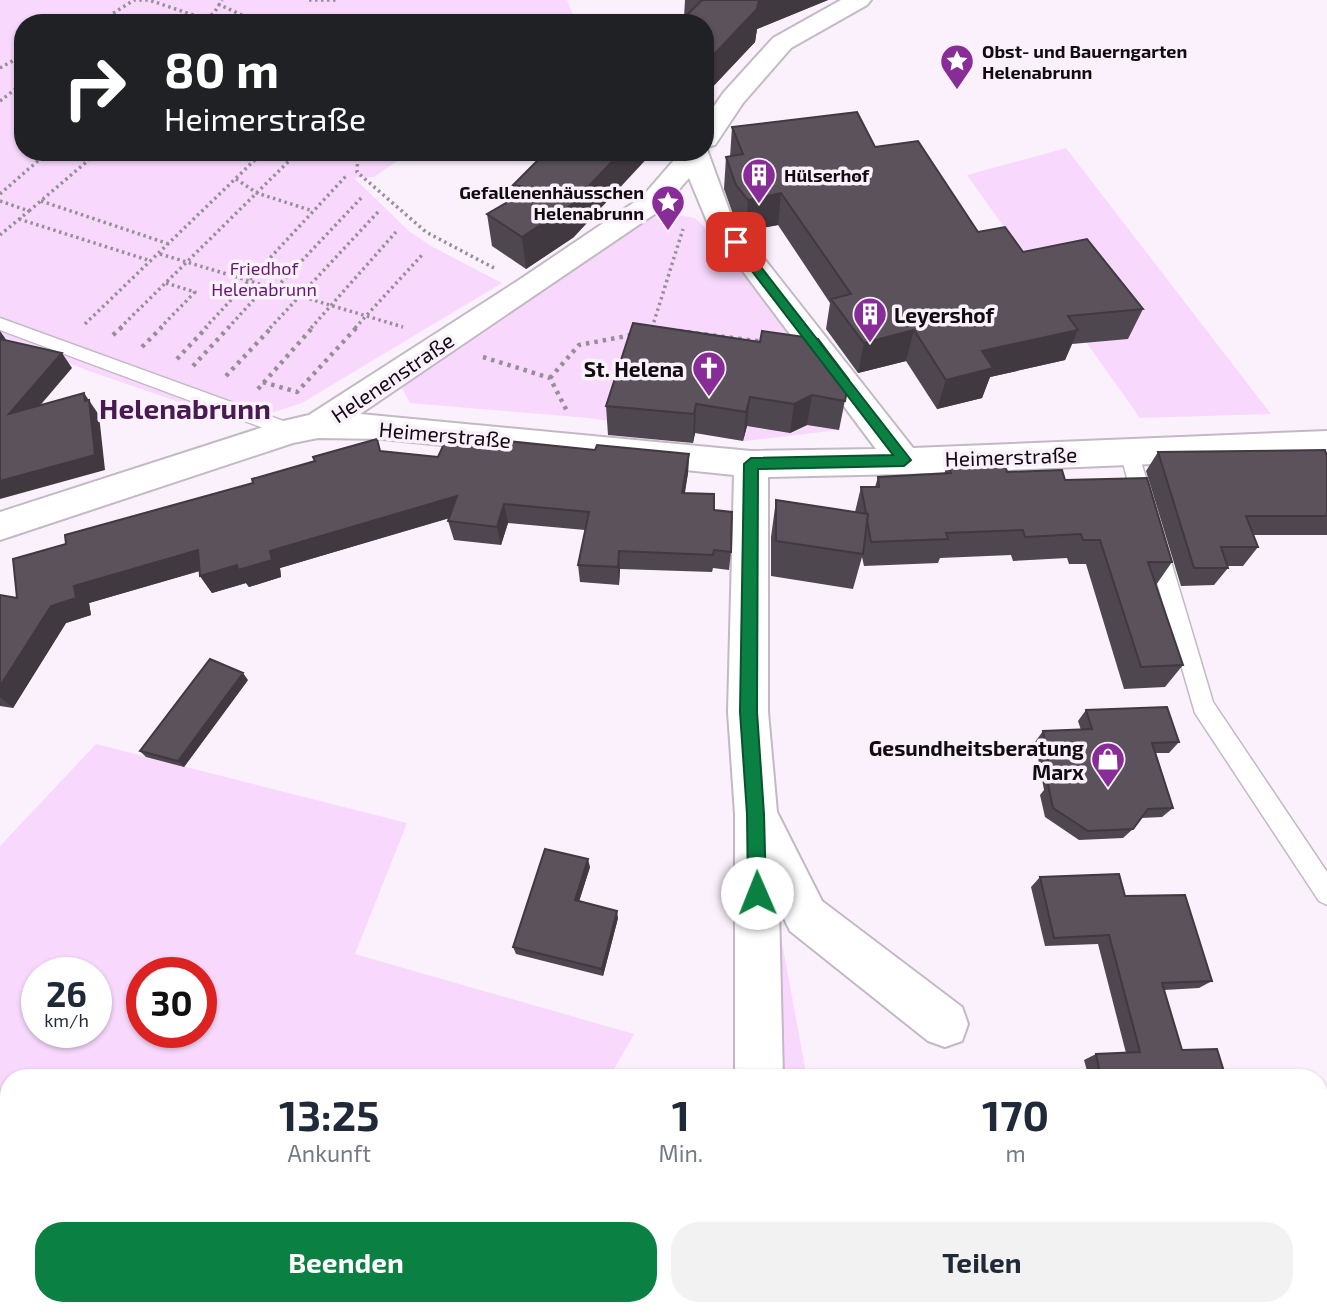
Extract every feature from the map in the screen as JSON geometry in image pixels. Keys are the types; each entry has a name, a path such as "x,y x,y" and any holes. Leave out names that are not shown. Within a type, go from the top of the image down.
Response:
{"street":[{"name":"Helenenstraße","path":"714,126 733,98 782,43 850,2"},
{"name":"Helenenstraße","path":"0,526 305,429 530,287 652,203 688,161"},
{"path":"702,161 719,220 904,460"},
{"name":"Heimerstraße","path":"305,429 383,427 751,464 1327,444"},
{"path":"751,464 748,712 756,814 759,1069"},
{"path":"756,814 806,916 945,1024"}],"lane":[{"path":"0,324 305,429"},
{"path":"1129,452 1203,706 1327,893"}],"path":[{"path":"110,14 134,0 149,0 190,14"},
{"path":"213,14 222,0"},
{"path":"309,0 337,0"},
{"path":"218,5 238,14"},
{"path":"0,101 14,90"},
{"path":"0,194 38,161"},
{"path":"0,235 87,161"},
{"path":"79,330 254,161"},
{"path":"112,336 289,161"},
{"path":"358,161 357,173 426,232 530,287"},
{"path":"173,363 346,176"},
{"path":"236,179 257,193 313,211"},
{"path":"277,287 363,195"},
{"path":"0,201 29,211"},
{"path":"41,201 169,244"},
{"path":"222,380 378,212"},
{"path":"19,219 152,261"},
{"path":"651,332 683,229"},
{"path":"255,392 396,232"},
{"path":"159,253 268,284 446,341"},
{"path":"263,382 297,393 422,255"},
{"path":"139,351 195,292 165,283"},
{"path":"191,368 268,284"},
{"path":"550,378 579,345 662,331"},
{"path":"674,331 742,338 820,352"},
{"path":"485,358 550,378 587,448"}],"green space":[{"name":"Friedhof Helenabrunn","path":"0,0 567,0 572,14 14,14 14,161 397,161 374,177 354,178 409,231 431,246 502,283 302,403 240,423 89,371 0,336"},
{"path":"1066,148 1271,414 1140,418 967,175"},
{"path":"673,214 695,218 722,245 844,410 839,430 745,441 588,418 410,403 401,387 651,216"},
{"path":"96,744 407,823 355,954 634,1034 614,1069 0,1069 0,846"},
{"path":"779,926 805,1069 775,1069"}],"building":[{"path":"702,0 759,0 757,9 714,54 714,14 688,14"},
{"path":"857,112 875,147 918,141 978,232 1005,227 1023,252 1087,239 1143,309 1068,316 1078,330 982,351 993,368 946,380 914,330 864,343 831,299 851,294 781,193 748,200 736,185 726,157 743,154 732,127"},
{"path":"537,161 613,161 571,205 522,237 487,214 532,188 513,185"},
{"path":"633,323 760,342 762,331 818,339 849,380 845,401 812,395 794,404 750,397 746,412 696,404 694,414 606,406"},
{"path":"0,339 62,353 9,414 84,393 85,401 89,400 95,455 0,481"},
{"path":"448,435 595,450 597,445 689,454 682,493 714,494 714,510 732,512 731,552 714,550 713,555 619,551 618,567 578,565 589,512 504,504 497,527 448,521 457,496 270,551 272,560 238,570 237,565 200,576 198,550 74,586 76,598 51,606 0,686 0,595 17,598 13,559 66,544 65,535 253,483 252,479 315,461 313,457 377,439 380,451 438,457"},
{"path":"1325,450 1327,516 1246,516 1258,547 1221,547 1228,568 1194,568 1158,452"},
{"path":"1004,461 1007,472 1062,470 1065,480 1147,478 1172,562 1148,562 1183,665 1141,667 1100,540 1083,540 1081,534 1025,537 1023,530 946,533 948,539 871,542 861,487 879,487 878,477 951,473 948,463"},
{"path":"776,500 868,514 863,554 776,541"},
{"path":"210,659 243,673 178,761 140,751"},
{"path":"1167,707 1179,742 1152,743 1173,808 1148,809 1133,829 1088,831 1053,808 1048,785 1052,780 1043,731 1092,729 1086,710"},
{"path":"545,849 588,859 575,900 617,911 602,969 513,947"},
{"path":"1119,874 1125,896 1185,895 1212,981 1162,983 1182,1050 1217,1049 1223,1069 1099,1069 1096,1054 1140,1052 1109,935 1054,938 1040,877"}],"place":[{"name":"Obst- und Bauerngarten Helenabrunn","path":"957,91"},
{"name":"Hülserhof","path":"759,205"},
{"name":"Gefallenenhäusschen Helenabrunn","path":"668,232"},
{"name":"Leyershof","path":"870,344"},
{"name":"St. Helena","path":"709,398"},
{"name":"Gesundheitsberatung Marx","path":"1108,789"}],"district":[{"name":"Helenabrunn","path":"185,408"}],"route":[{"path":"736,242 904,460 751,464 748,712 756,814 757,893"}]}
